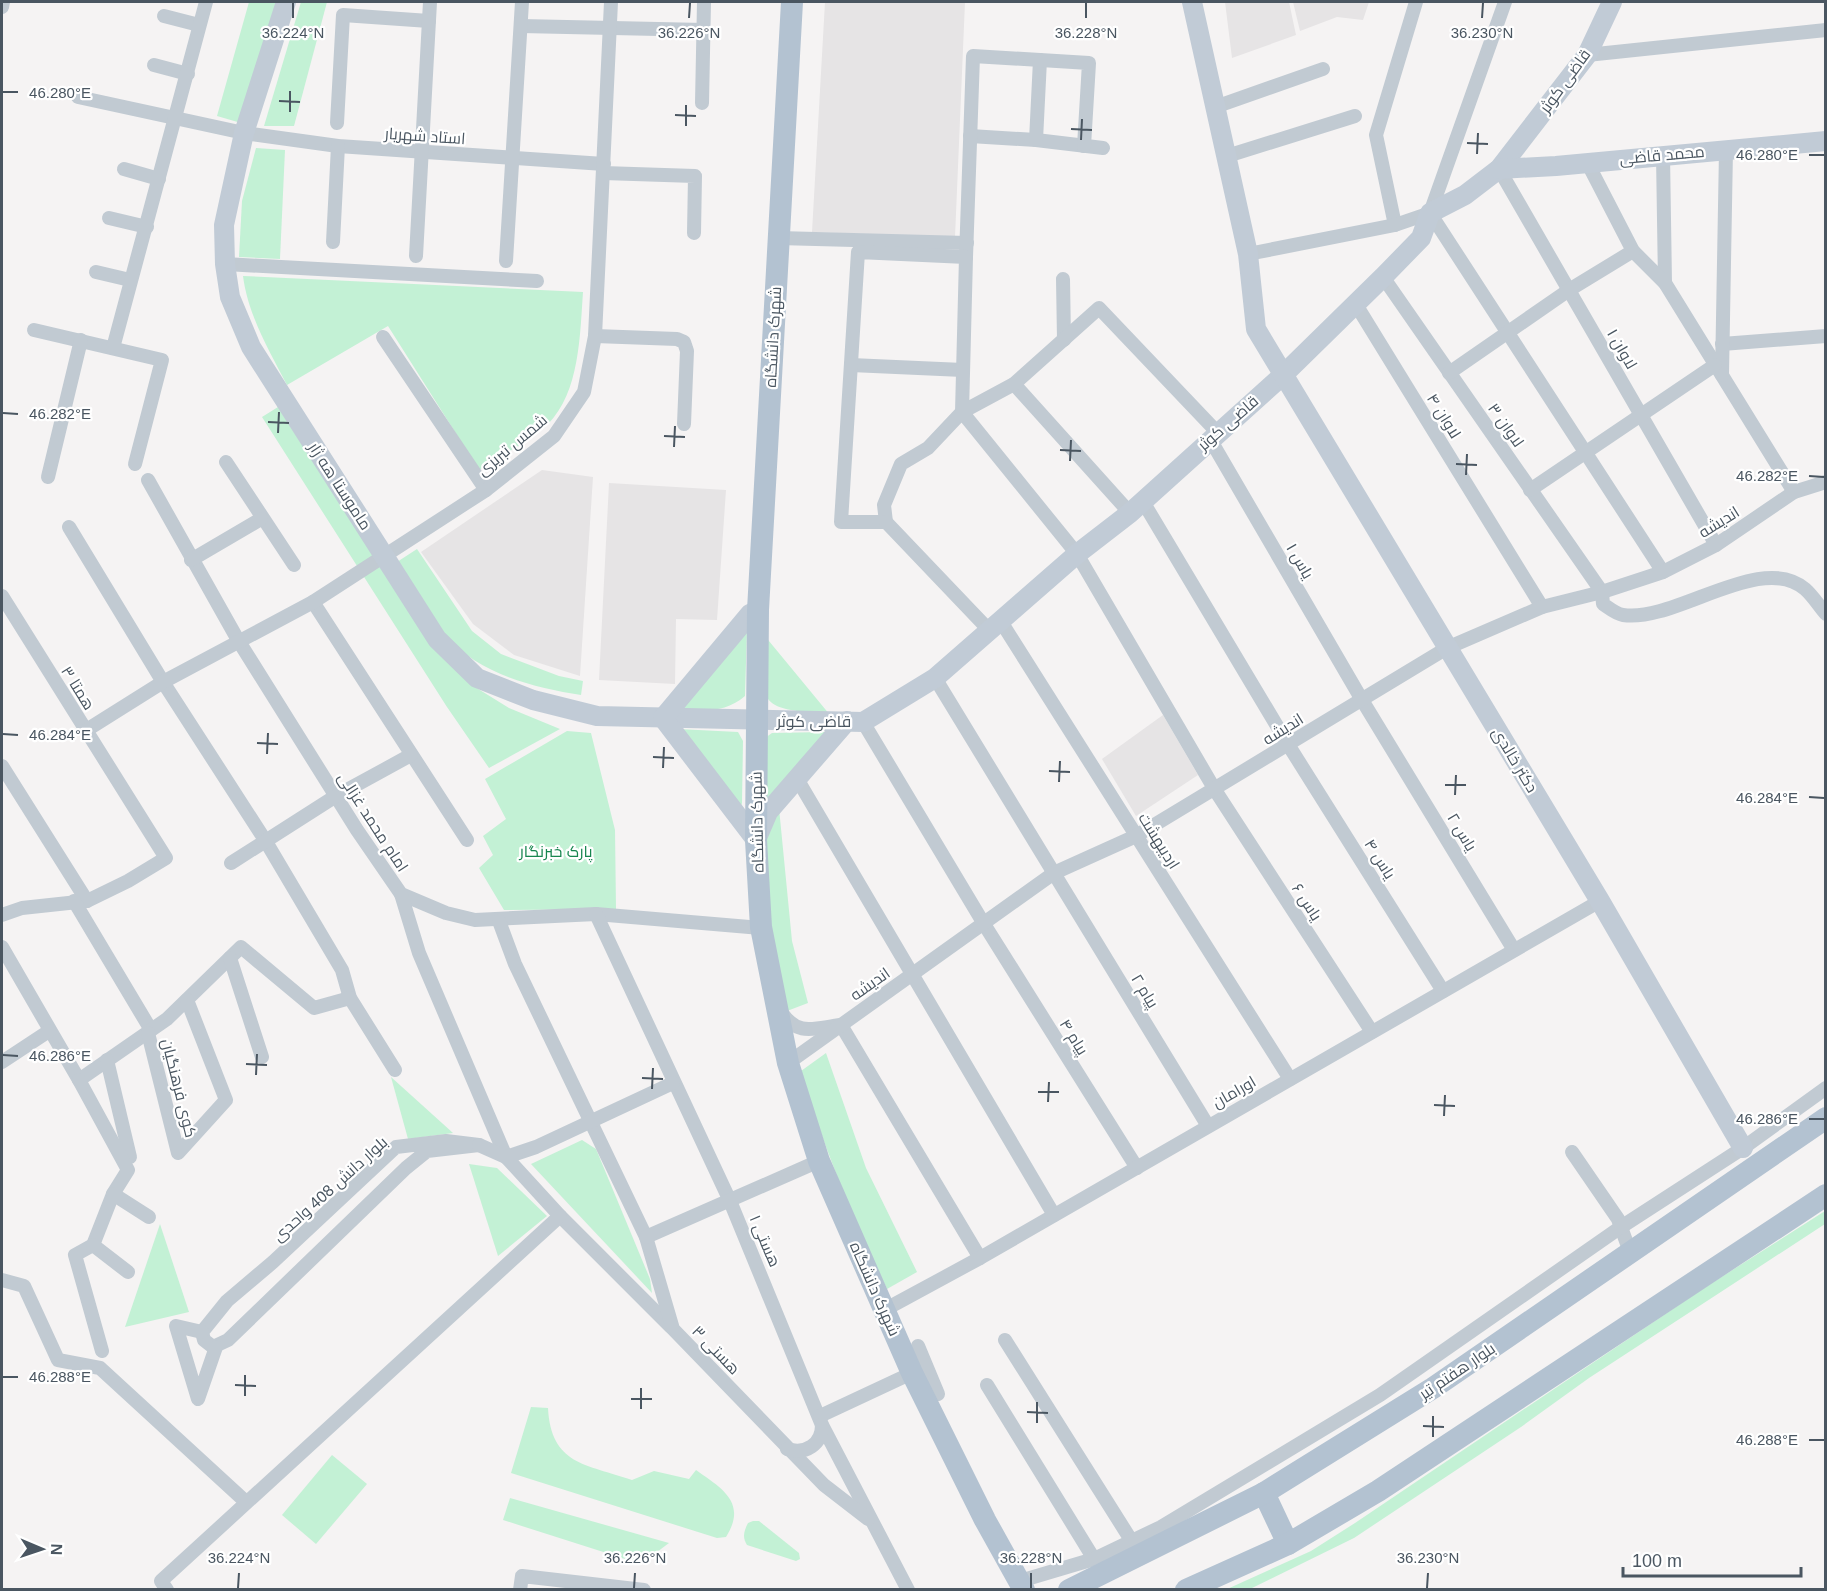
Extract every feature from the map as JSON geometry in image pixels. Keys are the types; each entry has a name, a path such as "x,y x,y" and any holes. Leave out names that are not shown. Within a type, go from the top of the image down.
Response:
{"main road":[{"name":"ماموستا هه ژار","path":"286,2 244,133 224,225 225,264 230,297 251,346 437,639 477,678 533,700 597,716 752,721"},
{"path":"780,2 754,612 663,718 752,836 796,777 855,722"},
{"name":"شهرک دانشگاه","path":"792,2 754,612 752,836 756,928 778,1008 788,1063 815,1163 884,1310 909,1375 1017,1582"},
{"name":"دکتر خالدی","path":"1192,2 1248,254 1256,329 1282,376 1600,901 1743,1148"},
{"name":"قاضی کوثر","path":"752,721 855,722 935,678 994,625 1136,506 1213,435 1282,376 1421,238 1430,213 1465,195 1499,168 1587,56 1611,2"},
{"name":"محمد قاضی","path":"1499,168 1826,141"},
{"path":"756,928 783,1076 815,1163 909,1375"},
{"name":"بلوار هفتم تیر","path":"1069,1590 1264,1493 1433,1388 1826,1118"},
{"path":"1186,1590 1288,1544 1378,1491 1826,1195"},
{"path":"1264,1493 1288,1544"}],"street":[{"path":"2,7 3,2"},
{"path":"113,348 206,2"},
{"path":"416,256 430,2"},
{"path":"506,261 522,2"},
{"name":"شمس تبریزی","path":"85,731 163,682 313,602 486,490 554,436 584,392 595,336 611,2"},
{"path":"702,103 704,2"},
{"path":"1395,225 1376,135 1416,2"},
{"path":"1430,213 1505,2"},
{"path":"337,123 343,15 429,21"},
{"path":"164,16 199,25"},
{"path":"521,26 704,30"},
{"path":"1587,56 1826,30"},
{"path":"962,412 973,57 1089,63 1084,146"},
{"path":"1035,140 1040,60"},
{"path":"154,65 188,74"},
{"path":"1215,106 1323,69"},
{"name":"استاد شهریار","path":"78,97 244,133 338,146 513,158 695,176 697,182 694,233"},
{"path":"1227,156 1355,116"},
{"path":"970,136 1035,140 1103,148"},
{"path":"333,242 338,146"},
{"path":"1719,370 1722,344 1726,150"},
{"path":"1663,155 1665,284"},
{"path":"1587,162 1633,251 1665,284 1794,492"},
{"name":"لاوان ۱","path":"1499,168 1716,545"},
{"path":"124,170 159,179"},
{"path":"1248,254 1395,225 1430,213"},
{"path":"1430,213 1664,572"},
{"path":"109,218 147,227"},
{"path":"778,238 967,250"},
{"path":"967,250 858,252 841,522 886,522 884,505 901,464 928,448 962,412 1014,384 1064,340 1063,279"},
{"path":"1449,373 1569,290 1633,251"},
{"path":"225,264 537,281"},
{"path":"96,272 130,280"},
{"name":"لاوان ۳","path":"1383,277 1602,592 1603,604 1621,615 1647,615 1757,578 1782,579 1804,588 1826,614"},
{"name":"لاوان ۴","path":"1355,303 1542,607"},
{"name":"یاس ۱","path":"1064,340 1099,308 1213,435 1362,700"},
{"path":"34,330 162,360 135,464"},
{"path":"595,336 676,339 684,342 687,351 684,424"},
{"path":"1722,344 1826,336"},
{"path":"383,337 486,490"},
{"path":"48,477 81,340"},
{"path":"851,365 963,370"},
{"path":"1530,490 1641,415 1719,370"},
{"name":"یاس ۴","path":"1014,384 1136,506 1443,991"},
{"name":"یاس ۶","path":"962,412 1077,554 1215,790 1372,1032"},
{"path":"226,462 261,519 294,565"},
{"name":"امام محمد غزالی","path":"148,480 238,640 401,894 446,913 475,920 499,921 596,914 756,928"},
{"name":"اندیشه","path":"788,1063 1054,873 1136,836 1289,746 1447,648 1542,607 1602,592 1664,572 1716,545 1794,492 1826,482"},
{"path":"191,560 261,519"},
{"name":"اردیبهشت","path":"886,522 994,625 1136,836 1290,1079"},
{"path":"69,526 163,682 265,840 342,970 350,998 395,1070"},
{"name":"همتا ۳","path":"2,596 166,858 128,881 81,901"},
{"path":"313,602 466,840"},
{"name":"پیام ۲","path":"935,678 1208,1126"},
{"name":"یاس ۲","path":"1362,700 1514,950"},
{"name":"پیام ۴","path":"855,722 1137,1167"},
{"path":"231,862 336,796 411,755"},
{"name":"کوی فرهنگیان","path":"2,766 81,901 150,1031 178,1153 226,1100 187,1000"},
{"path":"796,777 1054,1215"},
{"path":"401,894 419,953 506,1157 560,1216 673,1329"},
{"path":"2,915 22,908 81,901"},
{"name":"اورامان","path":"884,1310 980,1258 1600,901"},
{"name":"هستی ۱","path":"596,914 730,1201 821,1420 871,1522 908,1590"},
{"name":"هستی ۳","path":"499,921 515,964 646,1237 673,1329 787,1449 824,1485 871,1522"},
{"path":"2,947 128,1170 113,1194 93,1245 75,1255 102,1351"},
{"path":"79,1080 150,1031 187,1000 241,947 314,1008 350,998"},
{"path":"230,958 262,1057"},
{"path":"778,1008 790,1025 800,1029 841,1025 980,1258"},
{"path":"2,1062 49,1031"},
{"path":"107,1060 130,1157"},
{"path":"506,1157 536,1147 673,1083"},
{"path":"1017,1582 1094,1559 1161,1527 1380,1395 1621,1227 1743,1148 1826,1088"},
{"name":"بلوار دانش 408 واحدی","path":"202,1332 227,1301 273,1262 396,1147 446,1140 479,1145 506,1157"},
{"path":"216,1347 204,1340 202,1332 176,1326 198,1399 216,1347 233,1335 406,1168 427,1151 479,1145"},
{"path":"1572,1152 1621,1227 1630,1252"},
{"path":"646,1237 815,1163"},
{"path":"113,1194 149,1217"},
{"path":"167,1590 161,1581 560,1216"},
{"path":"93,1245 128,1272"},
{"path":"2,1280 24,1286 58,1359 100,1368 246,1502"},
{"path":"1005,1340 1131,1540"},
{"path":"918,1346 938,1394"},
{"path":"787,1449 798,1451 813,1446 820,1437 821,1420 909,1375"},
{"path":"987,1385 1094,1559"},
{"path":"521,1583 644,1589"}],"shaded area":[{"path":"825,2 965,2 955,237 812,232"},
{"path":"1225,2 1289,2 1296,35 1232,58"},
{"path":"1293,2 1369,2 1363,20 1337,17 1300,31"},
{"path":"542,470 593,477 580,676 514,655 473,624 421,552"},
{"path":"609,483 726,490 717,620 676,619 675,684 599,680"},
{"path":"1163,715 1198,775 1136,816 1102,759"}],"green space":[{"path":"249,2 276,2 241,123 217,116"},
{"path":"301,2 327,2 294,126 264,126"},
{"path":"256,148 285,150 280,259 239,257 242,201"},
{"path":"243,276 583,292 579,344 567,396 559,411 541,430 479,470 388,326 287,385 254,318"},
{"path":"278,407 421,630 475,687 509,708 560,729 489,768 447,707 262,417"},
{"path":"417,549 472,631 501,654 559,676 583,681 581,695 525,683 489,669 458,648 432,617 397,562"},
{"path":"747,629 745,696 737,702 714,710 680,709"},
{"path":"764,635 830,715 788,709 768,699 763,677"},
{"path":"678,729 738,732 743,741 742,803 739,812"},
{"name":"پارک خبرنگار","path":"567,731 591,733 615,830 616,909 504,910 479,868 493,855 483,836 506,819 485,779"},
{"path":"826,732 764,802 765,738 772,733"},
{"path":"779,808 792,941 808,1003 787,1011 771,929 761,835"},
{"path":"826,1053 866,1168 917,1272 887,1289 840,1182 801,1071"},
{"path":"391,1077 453,1133 408,1139"},
{"path":"582,1140 596,1149 650,1279 652,1293 531,1164"},
{"path":"469,1164 497,1168 547,1216 498,1256"},
{"path":"1825,1211 1825,1224 1589,1378 1521,1427 1354,1538 1250,1589 1225,1590 1311,1551 1701,1290"},
{"path":"160,1224 189,1312 125,1327"},
{"path":"531,1407 548,1408 556,1441 564,1452 586,1465 632,1480 654,1471 689,1479 696,1470 722,1490 733,1505 732,1525 726,1537 717,1538 511,1473"},
{"path":"332,1455 367,1484 316,1544 282,1515"},
{"path":"510,1498 669,1543 641,1564 503,1520"},
{"path":"759,1521 799,1553 800,1559 796,1561 747,1545 744,1539 745,1531 748,1523"}]}
